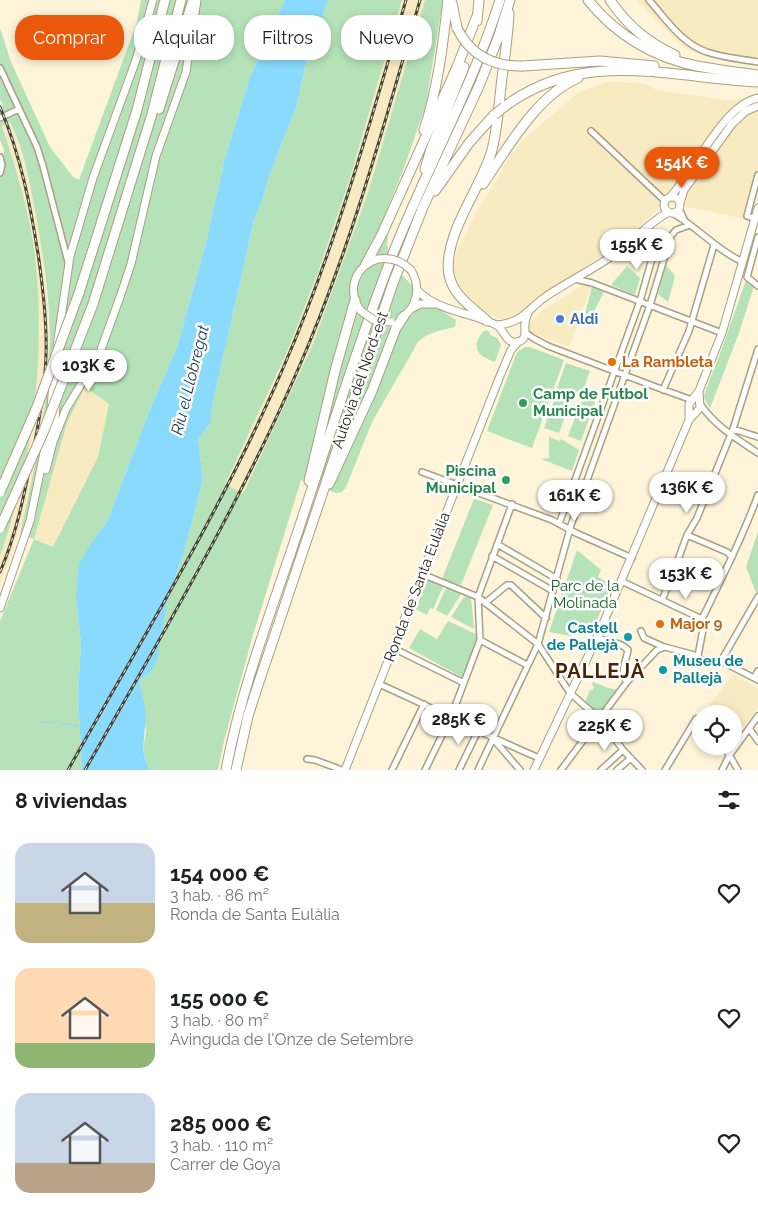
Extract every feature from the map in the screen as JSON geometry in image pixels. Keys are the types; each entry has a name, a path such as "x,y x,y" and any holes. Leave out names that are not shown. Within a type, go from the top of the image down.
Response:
{"highway":[{"path":"0,492 37,407 79,293 137,110 165,0"},
{"path":"0,528 40,441 93,304 152,114 181,0"},
{"path":"141,150 155,123 193,0"},
{"path":"412,165 433,95 441,57 448,0"},
{"path":"452,0 457,28 465,43 484,59 499,64 523,66 614,62 758,82"},
{"path":"419,193 431,149 473,41 477,27 479,0"},
{"name":"Autovia del Nord-est","path":"226,770 248,683 372,312 396,247 469,82 500,0"},
{"path":"487,321 462,301 453,287 449,275 449,261 451,246 484,172 495,135 510,0"},
{"name":"Autovia del Nord-est","path":"236,770 248,716 393,283 423,207 479,86 498,38 510,0"},
{"path":"588,0 616,29 647,49 684,63 758,75"},
{"path":"610,0 628,22 659,46 685,59 735,71"},
{"path":"366,264 460,60 477,16"},
{"path":"423,207 469,143 494,115 531,90 562,78 590,72 625,70 656,71 716,79 758,82"},
{"path":"465,212 513,141 552,95 578,78 625,70"},
{"path":"306,507 309,481 329,394 355,300"},
{"path":"319,501 334,475 383,365 396,328 404,316"}],"main road":[{"path":"30,521 48,436 54,361 69,265 93,178 136,60 153,0"},
{"path":"0,608 36,508 53,442 69,405 99,355 131,264 156,156 186,72 198,0"},
{"path":"506,336 506,328 543,299 607,259 648,227 728,118 742,104 758,98"},
{"path":"653,222 675,209 684,190 728,129 741,115 756,107"},
{"path":"666,201 676,198 675,209"},
{"path":"666,201 665,210 675,209"},
{"path":"534,770 597,638 695,405 699,390 722,333 757,219 758,208"},
{"path":"411,309 416,299 416,280 411,270 404,264 394,259 378,258 361,268 355,279 353,289 355,300 361,310 374,320 391,322 404,316 420,304 439,305"},
{"path":"417,290 428,300 439,305 497,325 513,342 523,335 519,323 497,325"},
{"name":"Ronda de Santa Eulàlia","path":"344,770 500,376 510,353 523,335 528,312"},
{"path":"54,361 68,371 82,369 92,360 106,335"},
{"name":"Ronda de Santa Eulàlia","path":"500,376 507,351 506,336"},
{"path":"53,442 58,379 54,361"}],"street":[{"path":"649,0 677,32 698,48 714,54 758,62"},
{"path":"0,68 44,166 69,265"},
{"path":"0,118 19,110"},
{"path":"591,131 666,201"},
{"path":"0,157 2,165 0,172"},
{"path":"757,219 747,216 758,175"},
{"path":"675,209 684,220 714,245 727,255 743,262"},
{"path":"478,770 538,644 569,530 650,305 663,258 673,232 690,225"},
{"path":"560,524 640,300 653,255 646,234 648,227"},
{"path":"61,236 66,240 76,236"},
{"path":"758,237 747,277 758,286"},
{"path":"633,240 642,239 648,242"},
{"path":"664,390 692,322 714,245"},
{"path":"653,255 663,258"},
{"path":"586,272 586,281"},
{"path":"575,279 640,300 722,333"},
{"path":"523,335 682,397 758,453"},
{"path":"662,600 687,535 705,497 731,432 758,348"},
{"path":"731,432 758,438"},
{"path":"422,472 512,504 632,558"},
{"path":"663,482 705,497"},
{"path":"758,496 736,551 702,619 704,624 698,656 698,660 721,661 756,679 758,671"},
{"path":"425,770 451,718 480,640 478,597 512,504"},
{"path":"687,535 726,552 732,557"},
{"path":"497,544 556,579"},
{"path":"492,556 553,591"},
{"path":"422,574 478,597 538,644 570,693 600,719 623,750 642,770"},
{"path":"622,581 702,619"},
{"path":"485,603 507,585 510,585 546,618"},
{"path":"721,661 758,597"},
{"path":"641,631 644,638 665,647 698,656"},
{"path":"597,638 627,648 623,672 623,677 627,682"},
{"path":"480,640 527,665"},
{"path":"561,770 627,682 657,650 665,647"},
{"path":"393,648 464,684"},
{"path":"379,684 539,758"},
{"path":"392,770 424,704"},
{"path":"722,770 729,756 758,716"},
{"path":"665,770 692,726"},
{"path":"749,728 758,741"},
{"path":"459,770 478,731"},
{"path":"493,738 520,770"},
{"path":"504,752 505,748 509,745"},
{"path":"601,770 623,750"},
{"path":"729,756 738,770"},
{"path":"617,770 631,758"},
{"path":"307,759 344,770"}],"shaded area":[{"path":"402,0 425,0 421,15 398,15"},
{"path":"637,0 758,0 758,65 705,56 685,49"},
{"path":"384,60 407,60 368,193 313,344 243,494 224,484 287,352 317,275 349,181"},
{"path":"610,81 645,84 657,90 731,101 758,93 758,187 749,220 673,204 659,208 629,239 506,321 483,312 460,292 453,270 457,250 476,213 511,155 526,137 579,92"},
{"path":"10,122 18,140 30,186 43,251 48,307 49,356 42,426 23,521 0,584 0,556 9,530 25,463 37,391 39,331 34,248 20,185 2,126"},
{"path":"584,284 591,287 569,347 526,330 531,321 540,312"},
{"path":"85,387 109,404 98,457 54,547 34,538 67,423"},
{"path":"733,674 758,688 758,708 742,729 742,705 710,705"}],"green space":[{"path":"141,0 285,0 278,15 244,15 244,60 257,60 248,83 224,162 205,247 177,347 149,412 107,522 93,540 76,599 81,644 78,695 82,770 0,770 0,621 34,539 20,534 42,424 50,339 46,283 35,210 22,154 10,122 2,126 21,187 34,248 38,286 39,325 35,404 29,443 12,520 0,556 0,172 4,165 4,150 0,140 0,109 3,106 0,99 0,28 11,62 50,147 73,177 79,180 134,30 134,60 234,60 234,15 138,15","holes":["85,387 109,404 98,457 53,547 34,539 67,423"]},
{"path":"328,0 402,0 398,15 341,15 341,60 384,60 349,181 317,275 287,352 225,484 243,494 313,344 368,193 407,60 432,60 432,15 421,15 425,0 443,0 426,104 404,168 383,219 388,234 387,246 395,267 425,300 456,320 455,327 440,330 418,342 372,422 346,487 342,492 336,493 301,480 253,635 218,770 149,770 143,751 146,731 139,680 150,673 168,598 184,552 203,479 198,440 211,422 211,411 254,220 297,105 307,60 331,60 331,15 323,15"},
{"path":"666,265 675,276 668,302 658,294"},
{"path":"627,266 640,278 635,295 611,285"},
{"path":"747,277 755,283 739,333 710,408 704,398 705,392"},
{"path":"592,287 604,292 590,319 585,313"},
{"path":"486,330 490,332 490,335 497,338 501,345 495,362 487,359 477,348 479,338"},
{"name":"Camp de Futbol Municipal","path":"525,347 530,347 564,360 532,448 487,431 517,352"},
{"path":"566,363 590,371 581,397 557,388"},
{"path":"586,389 598,393 581,441 568,436"},
{"path":"555,398 570,403 559,433 544,428"},
{"path":"549,437 560,441 561,439 579,450 572,471 541,459 549,458"},
{"path":"474,499 493,505 461,585 442,579"},
{"path":"758,532 758,593 757,595 746,567"},
{"name":"Parc de la Molinada","path":"577,550 601,570 598,577 612,585 591,634 573,629 571,636 549,632"},
{"path":"427,580 443,587 433,609 430,608 427,615 416,609"},
{"path":"446,588 461,594 447,616 436,610"},
{"path":"464,597 471,597 474,629 451,617"},
{"path":"448,621 480,636 465,679 409,648 420,629 437,639"},
{"path":"593,682 608,688 621,690 600,719 584,705 590,690 593,690"}],"water":[{"path":"285,0 328,0 323,15 278,15"},
{"name":"Riu el Llobregat","path":"257,60 307,60 297,105 254,220 211,411 211,422 198,440 203,479 184,552 168,598 157,660 150,673 139,680 146,713 143,751 149,770 82,770 78,695 81,644 76,599 79,564 93,540 107,522 149,412 177,347 205,247 224,162 248,83"}],"waterway":[{"path":"42,722 54,723"},
{"path":"60,723 79,726"}],"railway":[{"path":"68,770 182,571 261,418 284,366 336,231 406,0"},
{"path":"85,770 222,525 273,425 296,374 333,283 349,236 379,142 420,0"},
{"path":"0,107 14,144 32,221 42,283 46,343 43,393 35,444 19,515 11,544 0,572"}],"place":[{"name":"Aldi","path":"560,319"},
{"name":"La Rambleta","path":"612,362"},
{"name":"Camp de Futbol Municipal","path":"523,403"},
{"name":"Piscina Municipal","path":"506,480"},
{"name":"Major 9","path":"660,624"},
{"name":"Castell de Pallejà","path":"628,637"},
{"name":"Museu de Pallejà","path":"663,670"}],"district":[{"name":"PALLEJÀ","path":"600,671"}]}
